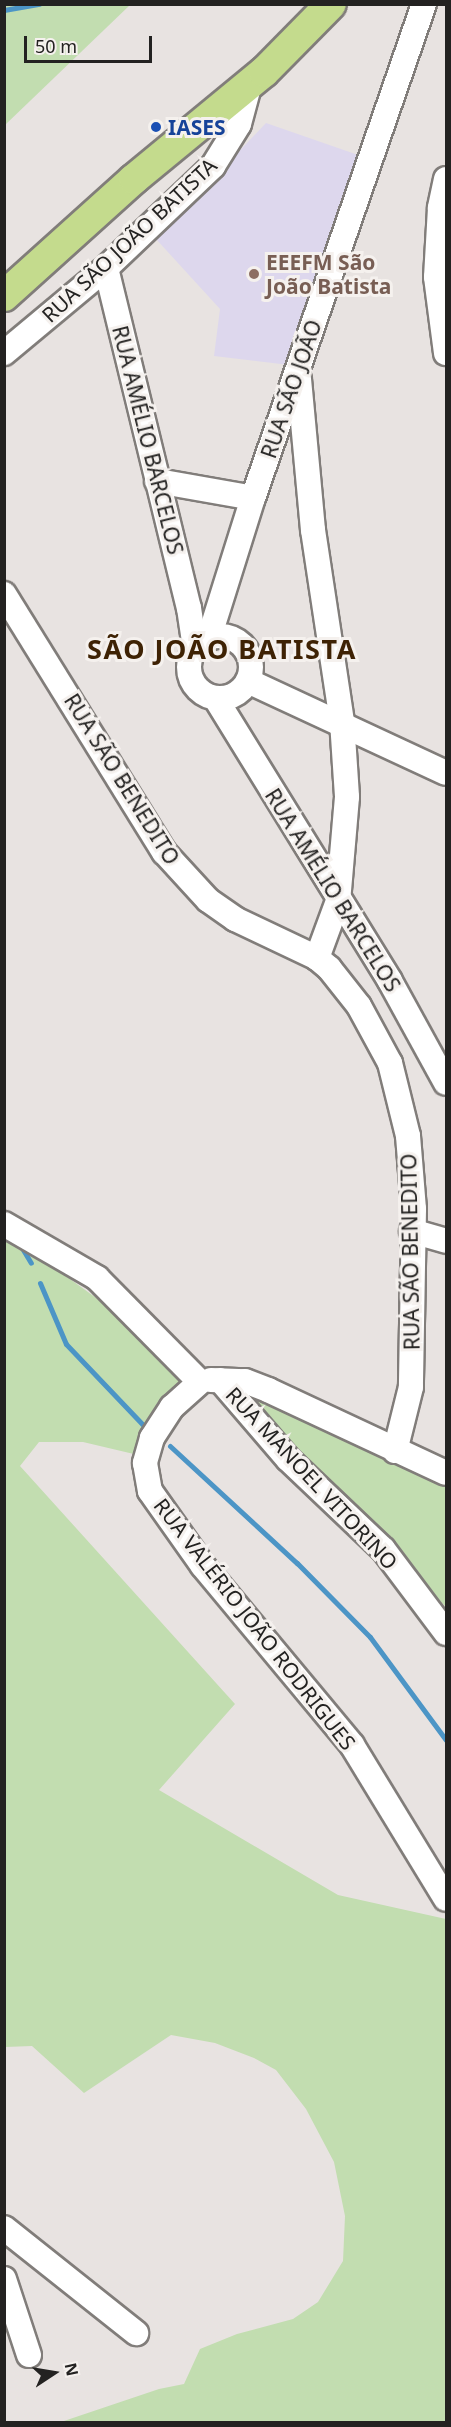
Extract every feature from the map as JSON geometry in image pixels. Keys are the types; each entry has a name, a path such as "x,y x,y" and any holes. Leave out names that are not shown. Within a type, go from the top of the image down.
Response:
{"main road":[{"path":"4,296 134,178 250,83 331,4"}],"street":[{"name":"RUA SÃO JOÃO","path":"202,643 424,4"},
{"name":"RUA SÃO JOÃO BATISTA","path":"4,353 106,268 213,166 239,124 250,83"},
{"path":"447,179 439,217 435,277 447,353"},
{"name":"RUA AMÉLIO BARCELOS","path":"106,268 189,608 202,643"},
{"path":"298,370 313,530 342,722 347,797 338,901 317,958"},
{"path":"157,481 253,498"},
{"name":"RUA SÃO BENEDITO","path":"4,594 146,824 188,880 235,919 317,958 359,1006 390,1063 408,1136 412,1232 411,1387 395,1451"},
{"path":"230,637 242,644 249,655 248,681 234,694 216,699 203,694 189,673 202,643 230,637"},
{"path":"248,681 342,722 447,773"},
{"name":"RUA AMÉLIO BARCELOS","path":"216,699 338,901 390,981 447,1083"},
{"path":"4,1224 97,1278 210,1381 244,1381 302,1403 395,1451 447,1473"},
{"path":"412,1232 447,1241"},
{"name":"RUA MANOEL VITORINO","path":"210,1381 383,1549 447,1633"},
{"name":"RUA VALÉRIO JOÃO RODRIGUES","path":"210,1381 172,1407 152,1438 145,1463 150,1491 203,1566 351,1745 447,1899"},
{"path":"4,2228 135,2333"},
{"path":"4,2279 29,2355"}],"shaded area":[{"name":"EEEFM São João Batista","path":"266,123 361,156 289,365 214,356 220,309 156,239"}],"green space":[{"path":"5,4 130,4 130,5 5,125"},
{"path":"5,1232 164,1347 180,1381 149,1424 138,1455 83,1442 39,1442 20,1466 235,1704 159,1790 338,1895 446,1919 446,2422 61,2422 159,2389 184,2384 200,2349 237,2334 293,2319 318,2302 343,2261 345,2216 334,2162 306,2109 276,2070 254,2058 215,2043 171,2035 84,2093 32,2046 5,2047"},
{"path":"234,1386 273,1396 446,1485 446,1607"}],"waterway":[{"path":"4,10 39,4"},
{"path":"19,1243 31,1263"},
{"path":"40,1283 66,1344 146,1428"},
{"path":"170,1446 297,1563 370,1637 446,1740"}],"place":[{"name":"IASES","path":"156,127"},
{"name":"EEEFM São João Batista","path":"254,274"}],"district":[{"name":"SÃO JOÃO BATISTA","path":"222,649"}]}
